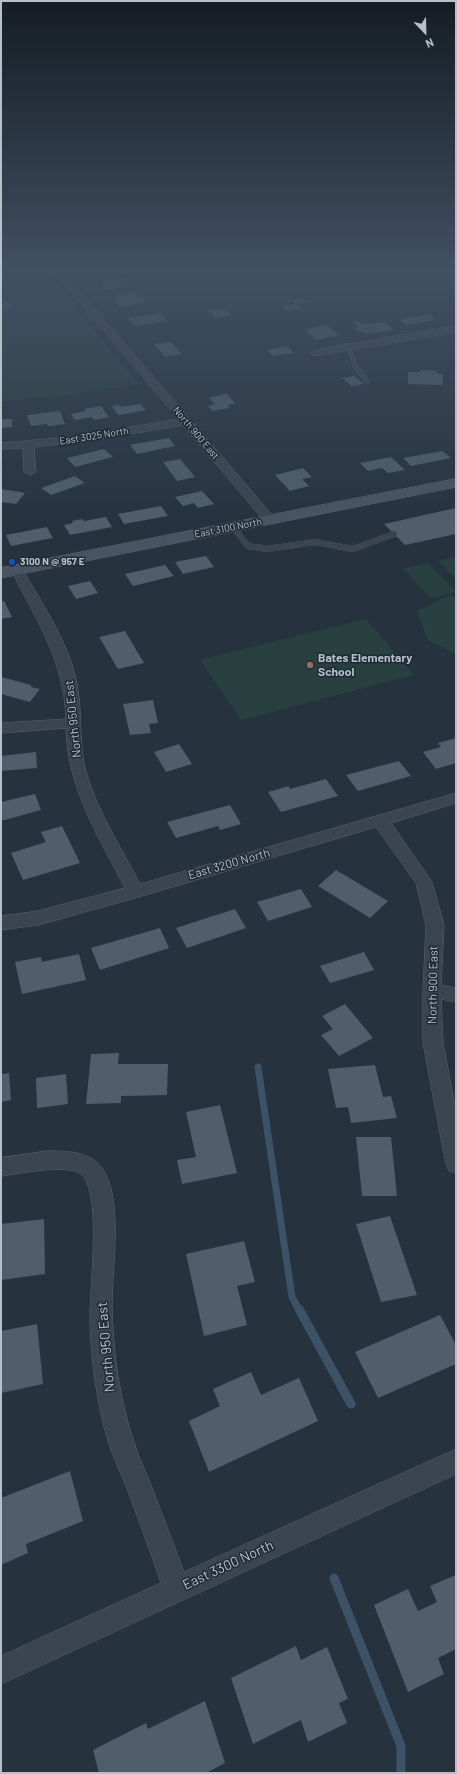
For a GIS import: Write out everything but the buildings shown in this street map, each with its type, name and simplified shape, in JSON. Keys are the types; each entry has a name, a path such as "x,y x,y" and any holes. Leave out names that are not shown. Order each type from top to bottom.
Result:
{"main road":[{"name":"East 3100 North","path":"1,573 456,483"}],"street":[{"name":"North 900 East","path":"130,356 270,520"},
{"name":"East 3025 North","path":"1,446 28,445 91,437 186,421"},
{"path":"28,445 30,472"},
{"name":"North 950 East","path":"17,570 61,655 70,684 75,751 83,784 135,892"},
{"path":"1,728 73,723"},
{"name":"East 3200 North","path":"1,923 38,918 135,892 456,798"},
{"name":"North 900 East","path":"380,820 424,882 435,925 432,990 433,1043 456,1164"},
{"path":"432,990 456,996"},
{"name":"North 950 East","path":"1,1166 61,1161 79,1163 90,1169 96,1178 100,1190 104,1214 101,1305 102,1338 107,1383 122,1442 177,1589"},
{"name":"East 3300 North","path":"1,1670 456,1461"}],"lane":[{"path":"351,356 354,366 367,381"},
{"path":"233,527 248,546 267,549 315,542 353,549 394,534"}],"green space":[{"path":"1,356 115,356 138,384 73,394 1,401"},
{"path":"456,557 456,579 438,561"},
{"path":"428,563 456,592 431,598 403,569"},
{"path":"450,595 456,596 456,654 428,640 417,611"},
{"path":"366,619 414,675 241,720 200,660"}],"waterway":[{"path":"258,1067 292,1297 299,1310"},
{"path":"299,1309 351,1404"},
{"path":"334,1578 401,1746 401,1773"}],"place":[{"name":"3100 N @ 957 E","path":"12,562"},
{"name":"Bates Elementary School","path":"310,665"}]}
